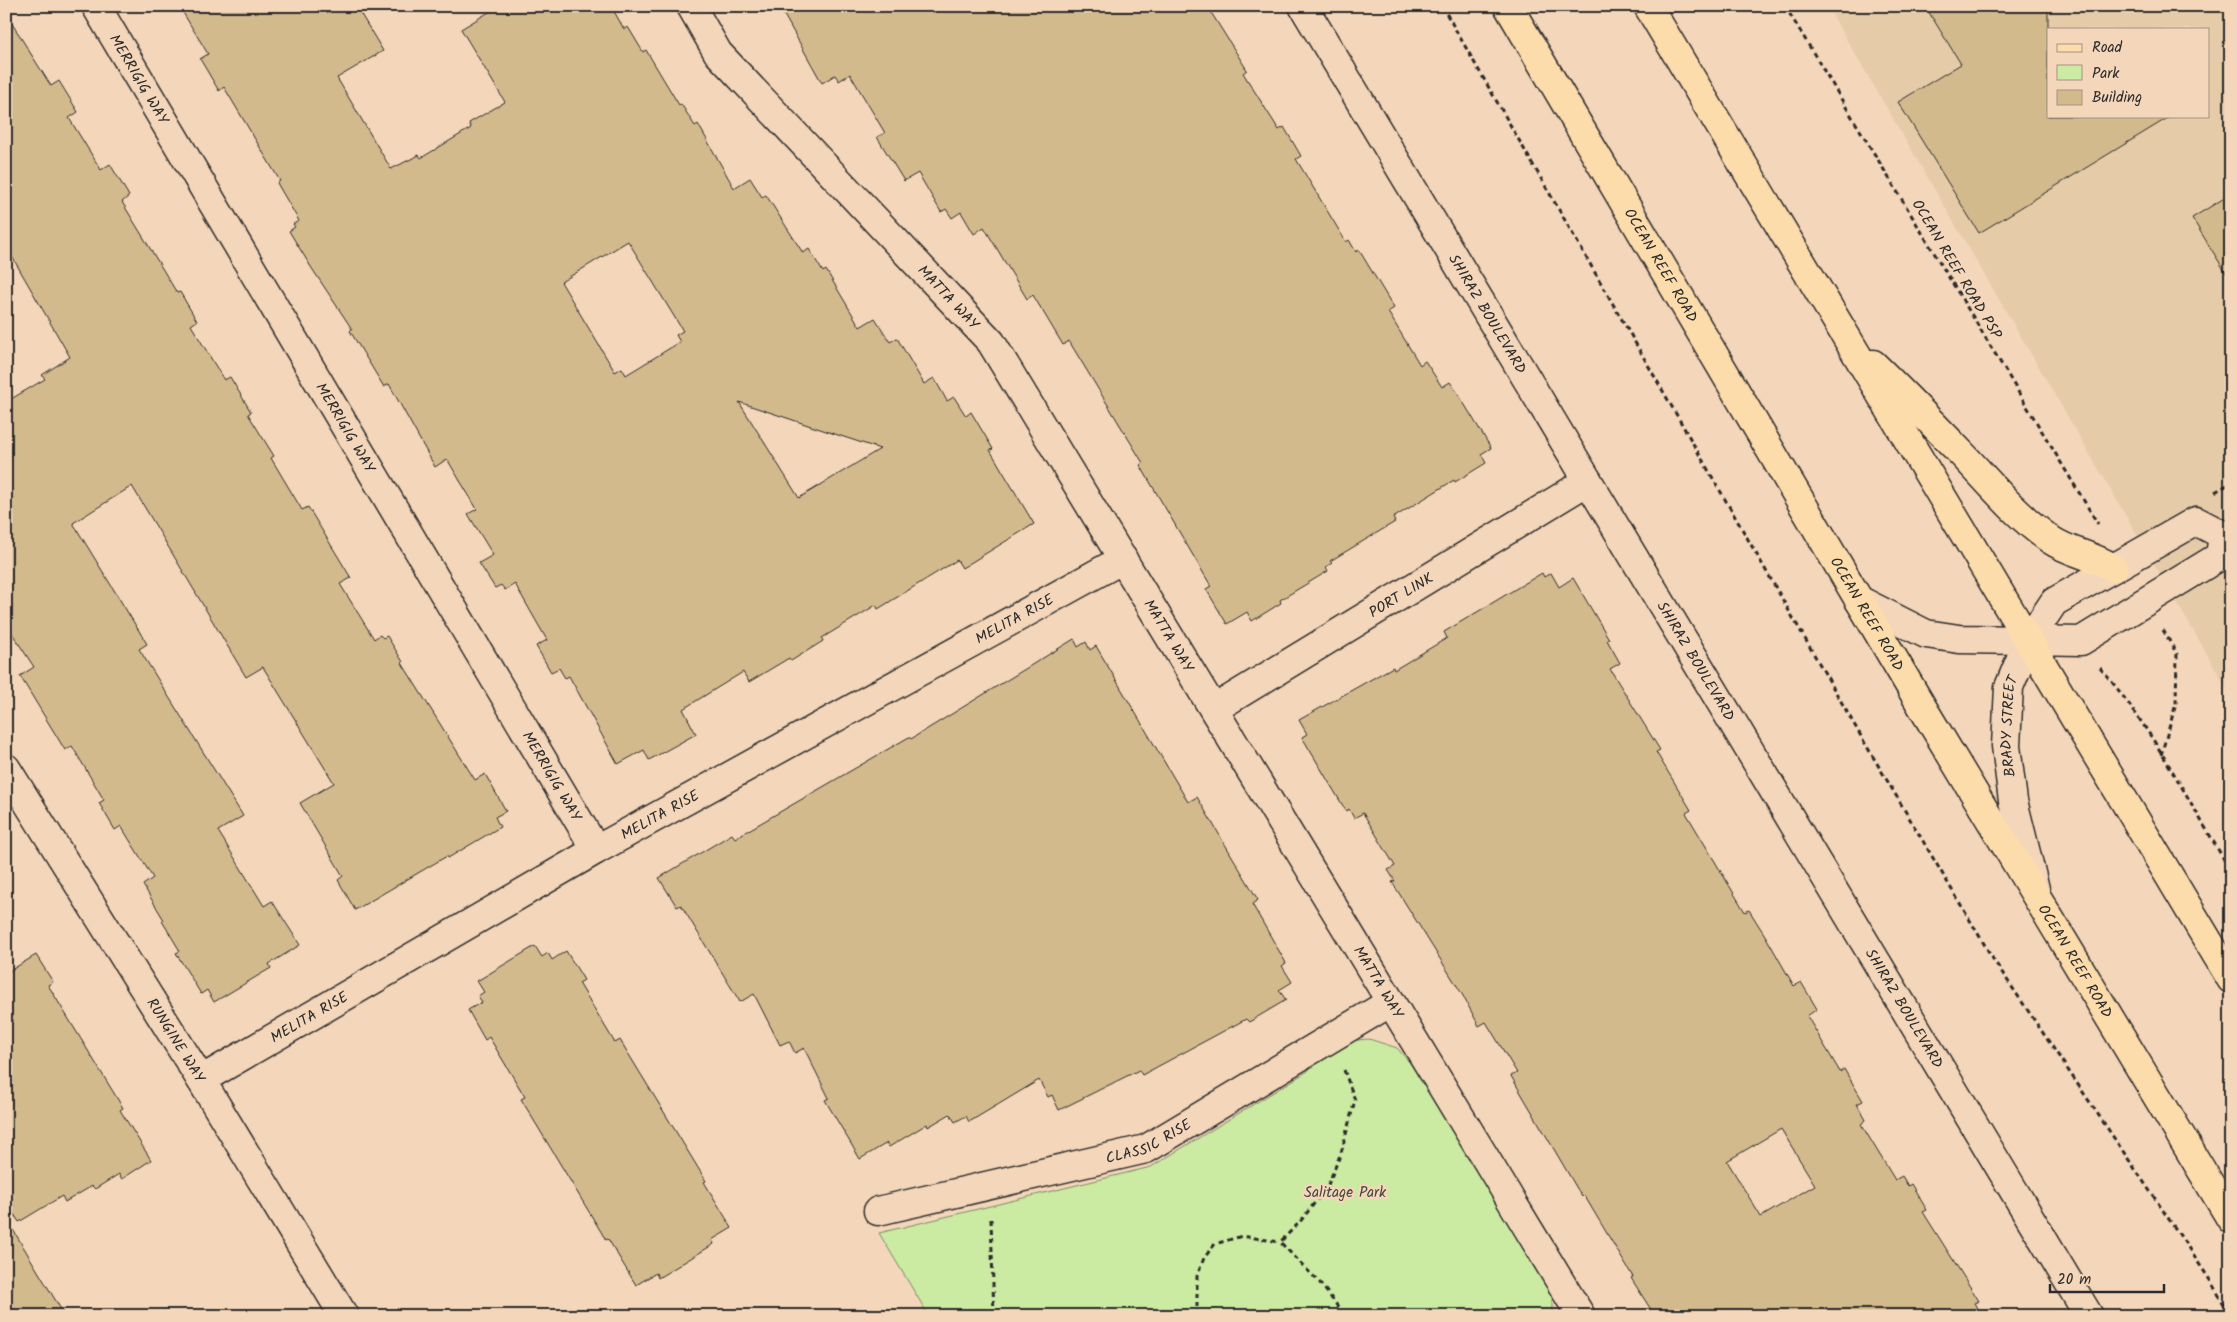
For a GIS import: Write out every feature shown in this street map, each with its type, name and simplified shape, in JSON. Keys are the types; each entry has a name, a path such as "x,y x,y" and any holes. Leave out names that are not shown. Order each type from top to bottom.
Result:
{"main road":[{"name":"OCEAN REEF ROAD","path":"1508,6 1859,600 2231,1219"},
{"path":"1648,6 2231,979"},
{"path":"1842,332 1962,454 1998,494 2025,519 2050,539 2065,548 2100,560 2115,558"}],"street":[{"name":"MERRIGIG WAY","path":"96,6 596,850"},
{"name":"MATTA WAY","path":"691,6 718,53 991,342 1581,1316"},
{"name":"SHIRAZ BOULEVARD","path":"1303,6 2089,1316"},
{"name":"PORT LINK","path":"1214,709 1588,481"},
{"name":"BRADY STREET","path":"1859,600 1926,634 1959,639 2028,641 2081,641 2220,556 2227,533 2196,521 2115,558 2054,602 2028,641 2009,687 2006,746 2013,801 2038,900"},
{"name":"MELITA RISE","path":"201,1080 596,850 1123,559"},
{"name":"RUNGINE WAY","path":"6,768 201,1080 344,1316"},
{"name":"CLASSIC RISE","path":"878,1211 1146,1149 1391,1002"}],"path":[{"path":"1442,6 1861,737 1988,950 2208,1277 2231,1316"},
{"name":"OCEAN REEF ROAD PSP","path":"1785,6 2115,558"},
{"path":"2146,602 2177,654 2176,704 2161,755 2231,872"},
{"path":"1280,1242 1299,1223 1327,1187 1341,1153 1355,1100 1344,1068"},
{"path":"990,1210 994,1316"},
{"path":"1197,1316 1197,1276 1204,1258 1216,1244 1242,1236 1280,1242 1320,1283 1345,1316"}],"shaded area":[{"path":"1827,6 2231,6 2231,695"}],"green space":[{"name":"Salitage Park","path":"1369,1039 1397,1048 1410,1063 1552,1287 1552,1316 929,1316 879,1233 1151,1167 1308,1071 1315,1056 1346,1041"}],"building":[{"path":"179,6 356,6 383,51 337,78 391,169 419,155 421,158 471,128 469,123 505,102 461,29 499,6 611,6 624,29 628,27 643,52 646,50 679,105 681,104 695,126 698,124 734,188 750,178 762,197 766,195 803,253 809,249 823,272 826,270 860,327 875,318 890,342 897,338 924,384 934,378 947,401 954,397 966,416 971,412 993,449 990,450 1034,524 962,568 957,560 878,609 876,605 822,638 823,641 791,661 789,658 749,682 743,672 683,709 696,734 649,760 644,750 618,764 569,676 565,678 559,668 551,672 536,646 547,640 515,584 505,590 501,585 495,588 479,563 493,555 468,514 477,509 447,459 435,467 389,384 384,387 350,331 352,329 289,231 295,227 293,224 299,221 277,183 280,181 224,87 219,91 200,59 208,54","holes":["628,241 683,331 676,335 680,342 626,375 622,368 615,372 561,282","739,402 880,449 799,498"]},
{"path":"779,6 1207,6 1247,70 1243,73 1279,130 1284,127 1301,156 1296,159 1346,242 1349,240 1356,252 1359,250 1394,308 1388,312 1420,365 1425,361 1442,387 1450,382 1457,392 1491,448 1481,454 1486,463 1455,482 1454,480 1393,518 1395,522 1330,561 1332,563 1326,567 1328,571 1280,600 1281,603 1252,621 1247,612 1227,624 1206,589 1211,586 1140,465 1143,463 1069,341 1063,345 1033,295 1027,299 984,227 974,234 961,212 952,218 946,209 941,212 918,173 904,181 877,137 885,133 850,74 839,81 835,75 822,83"},
{"path":"1925,6 2048,6 2047,118 2168,118 1979,233 1898,102 1961,64"},
{"path":"6,14 51,86 59,81 78,112 69,118 101,170 110,164 129,196 122,202 177,293 180,292 197,321 191,325 224,380 230,377 251,412 248,414 274,456 271,458 302,510 308,507 351,578 340,584 374,639 380,635 383,638 387,636 475,780 485,774 506,811 495,817 500,827 355,910 338,880 343,876 300,803 334,783 263,667 246,677 132,486 73,523 147,644 139,649 243,816 218,831 264,906 272,901 300,945 269,964 271,968 214,1002 207,990 201,994 176,953 180,951 143,885 153,878 121,826 115,830 99,803 104,800 72,746 65,750 20,676 34,667 6,624 6,402 45,379 42,375 70,357 6,246"},
{"path":"2231,194 2231,281 2192,218"},
{"path":"1542,573 1544,577 1551,573 1559,587 1573,578 1609,639 1607,640 1620,663 1610,669 1660,750 1656,752 1691,810 1686,813 1745,912 1749,910 1794,986 1801,982 1817,1009 1807,1016 1840,1072 1844,1069 1863,1101 1857,1104 1866,1120 1861,1124 1895,1180 1902,1176 1908,1186 1911,1184 1927,1210 1923,1212 1979,1301 1974,1303 1982,1316 1655,1316 1511,1076 1517,1073 1486,1022 1479,1026 1462,994 1392,882 1395,881 1388,870 1395,866 1363,813 1354,818 1349,809 1346,811 1302,737 1307,734 1299,720 1393,667 1394,670 1447,638 1444,632","holes":["1781,1129 1815,1185 1761,1217 1727,1161"]},
{"path":"1074,639 1078,647 1086,642 1090,650 1096,646 1188,802 1197,797 1258,900 1252,904 1286,963 1282,966 1292,982 1279,990 1286,1000 1249,1022 1246,1019 1142,1075 1139,1070 1059,1110 1052,1095 1048,1097 1039,1080 969,1122 966,1116 955,1122 950,1114 928,1127 927,1124 889,1147 887,1143 860,1159 825,1100 829,1098 804,1048 795,1053 789,1041 780,1045 754,994 740,1002 681,905 677,907 659,878 732,834 735,838 909,737 911,739"},
{"path":"535,946 542,957 548,953 552,960 566,951 584,980 579,983 615,1043 620,1040 706,1181 704,1182 732,1228 712,1240 714,1244 658,1278 656,1273 636,1285 608,1239 606,1240 521,1099 525,1097 489,1037 485,1040 468,1010 482,1002 478,996 484,992 477,981"},
{"path":"36,955 53,982 48,985 123,1108 120,1110 151,1160 122,1179 119,1174 95,1189 92,1186 65,1202 62,1196 19,1222 6,1202 6,973"},
{"path":"6,1218 65,1316 6,1316"}]}
